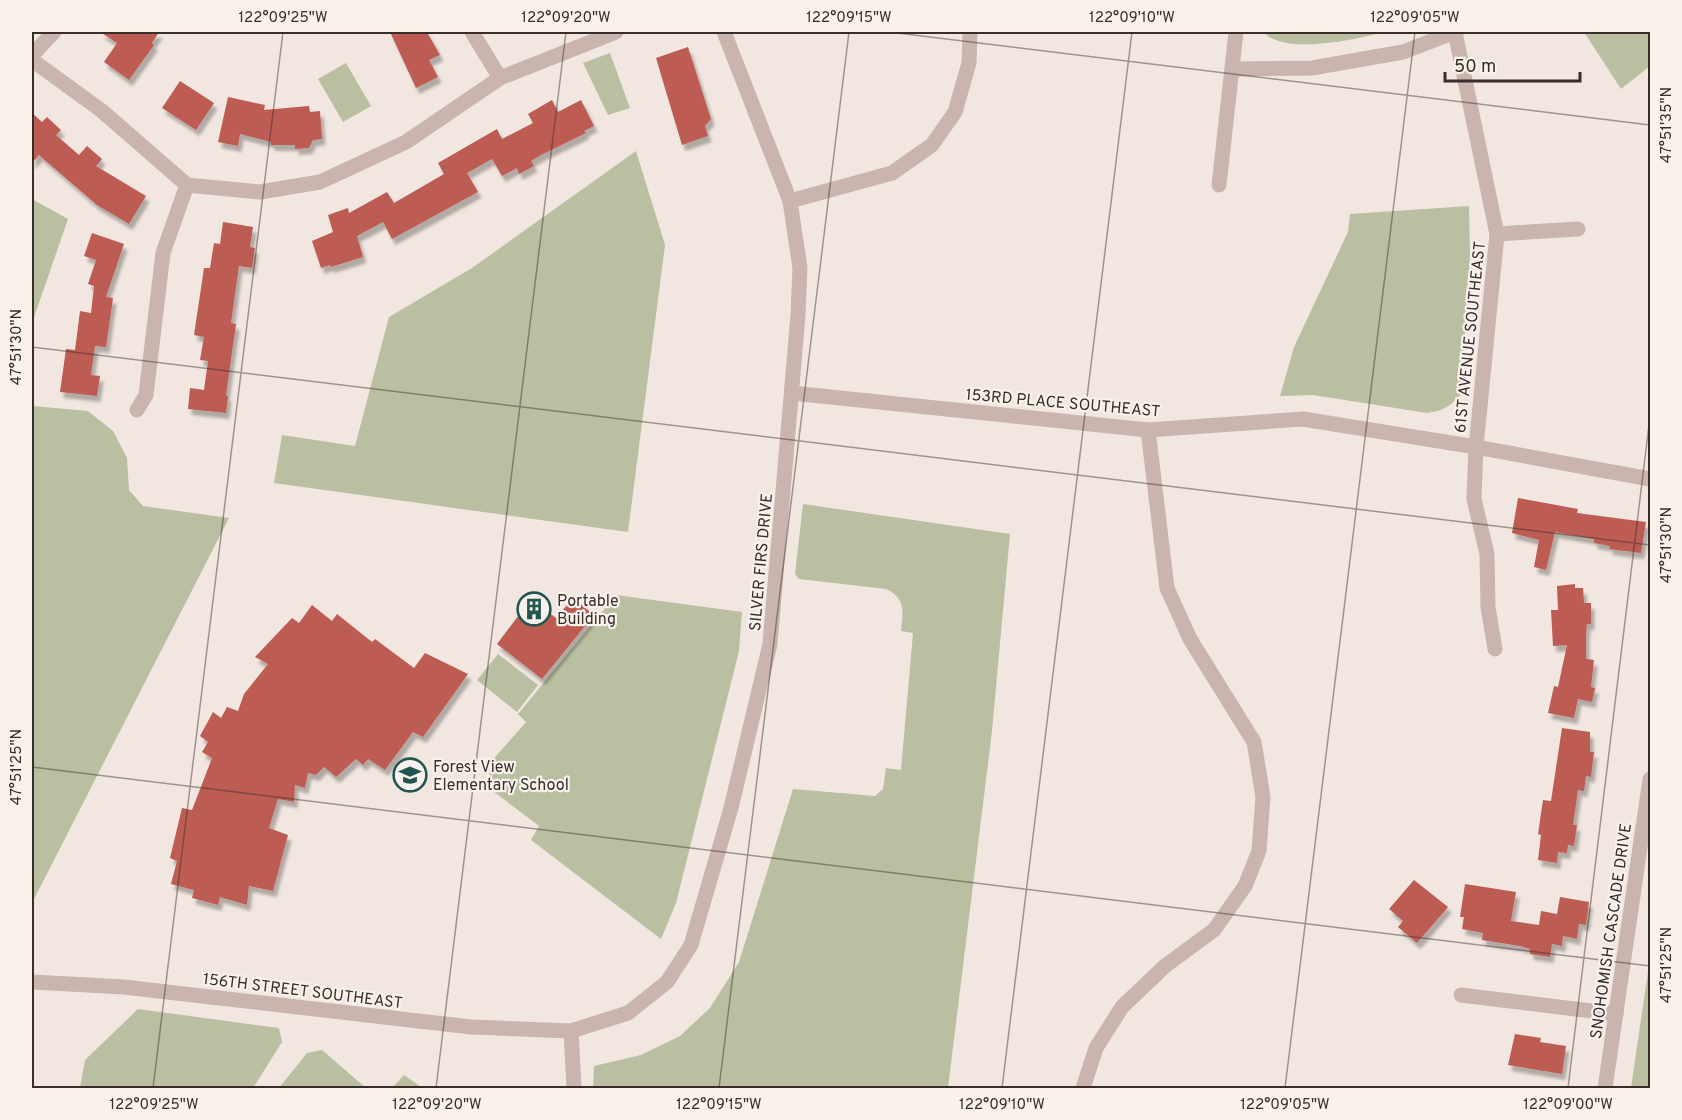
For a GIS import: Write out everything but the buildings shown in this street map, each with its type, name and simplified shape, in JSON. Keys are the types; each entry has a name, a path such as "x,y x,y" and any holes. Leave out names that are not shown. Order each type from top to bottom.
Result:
{"street":[{"path":"32,55 54,32"},
{"path":"472,32 500,78"},
{"path":"32,60 102,111 187,185 260,192 320,182 406,142 500,78 616,32"},
{"name":"SILVER FIRS DRIVE","path":"571,1031 628,1013 667,982 691,945 731,808 770,644 792,393 800,268 790,201 724,32"},
{"path":"790,201 892,173 932,145 955,112 969,63 970,32"},
{"path":"1219,185 1236,32"},
{"path":"1233,69 1312,68 1403,52 1455,32"},
{"name":"61ST AVENUE SOUTHEAST","path":"1455,32 1497,234 1476,447 1474,499 1487,554 1488,607 1495,649"},
{"path":"137,410 146,395 163,253 187,185"},
{"path":"1497,234 1578,229"},
{"name":"153RD PLACE SOUTHEAST","path":"792,393 1148,430 1302,419 1476,447 1650,479"},
{"path":"1083,1089 1096,1048 1122,1007 1166,966 1214,930 1245,886 1258,851 1263,797 1254,742 1228,696 1190,639 1167,588 1148,430"},
{"name":"SNOHOMISH CASCADE DRIVE","path":"1605,1089 1650,779"},
{"name":"156TH STREET SOUTHEAST","path":"32,982 124,987 471,1027 571,1031"},
{"path":"1461,995 1616,1014"},
{"path":"571,1031 574,1089"}],"green space":[{"path":"1264,32 1382,32 1338,42 1303,44 1273,39"},
{"path":"1584,32 1650,32 1650,66 1621,89"},
{"path":"610,53 630,108 608,115 583,63"},
{"path":"346,63 371,106 343,122 318,79"},
{"path":"636,151 665,245 628,532 274,483 282,435 355,446 389,317 472,268"},
{"path":"32,199 68,219 32,323"},
{"path":"1469,206 1470,255 1461,394 1450,405 1427,413 1313,395 1280,396 1294,347 1348,232 1350,214"},
{"path":"32,406 88,411 113,431 127,458 129,490 143,506 229,518 32,903"},
{"path":"803,504 1010,534 992,731 948,1088 593,1088 594,1066 641,1055 680,1036 710,1008 739,962 793,789 875,796 883,789 886,768 901,770 913,633 901,631 902,606 897,597 886,589 799,579 795,574"},
{"path":"616,595 742,612 739,651 676,903 661,939 531,840 539,826 489,788 490,763 526,722 518,714"},
{"path":"498,654 538,685 517,712 477,680"},
{"path":"1650,958 1650,1088 1631,1088"},
{"path":"138,1009 279,1028 282,1042 253,1088 80,1088 85,1060"},
{"path":"322,1050 366,1088 279,1088 307,1053"},
{"path":"404,1075 421,1087 422,1088 392,1088"}],"place":[{"name":"Portable Building","path":"534,609"},
{"name":"Forest View Elementary School","path":"410,775"}]}
